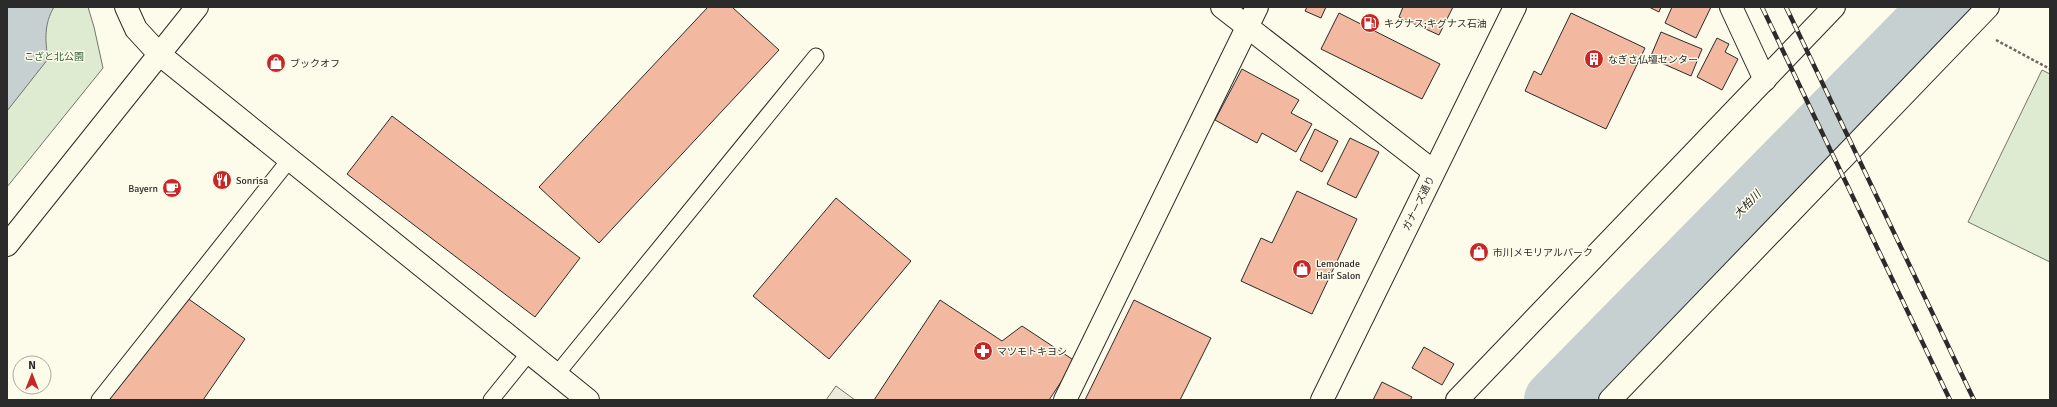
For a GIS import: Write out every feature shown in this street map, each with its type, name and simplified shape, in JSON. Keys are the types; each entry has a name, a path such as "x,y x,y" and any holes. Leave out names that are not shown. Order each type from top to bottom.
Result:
{"street":[{"path":"126,7 136,29 159,54 588,400"},
{"path":"7,245 197,7"},
{"path":"1222,7 1434,172"},
{"path":"1065,400 1257,7"},
{"name":"ガナーズ通り","path":"1322,400 1515,7"},
{"path":"1731,7 1765,80"},
{"path":"1610,400 1969,25 1988,7"},
{"path":"1457,400 1765,80 1826,10"}],"lane":[{"path":"556,375 816,56"},
{"path":"99,400 290,159"},
{"path":"491,400 529,353"}],"path":[{"path":"1969,25 2050,69"}],"green space":[{"name":"こざと北公園","path":"7,7 88,7 103,68 7,187"},
{"path":"2042,70 2050,74 2050,262 1968,222"}],"shaded area":[{"path":"7,7 54,7 48,20 46,32 48,59 7,111"},
{"path":"836,386 855,400 826,400"}],"building":[{"path":"708,7 732,7 779,50 599,243 539,187"},
{"path":"1307,7 1326,7 1321,18 1305,11"},
{"path":"1403,7 1453,7 1439,35 1399,17"},
{"path":"1649,7 1661,7 1659,12"},
{"path":"1672,7 1711,7 1696,38 1665,23"},
{"path":"1339,13 1440,64 1422,99 1321,49"},
{"name":"なぎさ仏壇センター","path":"1571,13 1645,48 1606,129 1525,91 1534,71 1541,75"},
{"path":"1661,32 1702,49 1691,76 1650,58"},
{"path":"1717,38 1729,44 1725,52 1738,59 1722,90 1697,77"},
{"path":"1242,69 1299,100 1291,113 1312,124 1296,152 1262,133 1257,143 1215,120"},
{"path":"392,116 580,258 535,317 347,174"},
{"path":"1315,129 1338,141 1322,172 1300,160"},
{"path":"1350,138 1379,152 1356,198 1327,184"},
{"path":"1297,191 1357,219 1312,314 1241,281 1261,238 1272,243"},
{"path":"836,198 911,261 829,359 753,296"},
{"path":"183,295 245,339 203,400 109,400"},
{"name":"マツモトキヨシ","path":"940,300 1002,341 1022,326 1075,361 1049,400 874,400"},
{"path":"1134,300 1211,338 1180,400 1085,400"},
{"path":"1424,347 1454,364 1442,385 1412,368"},
{"path":"1382,382 1412,397 1410,400 1373,400"}],"waterway":[{"name":"大柏川","path":"1554,400 1940,7"}],"railway":[{"path":"1762,7 1950,400"},
{"path":"1786,7 1974,400"}],"place":[{"name":"キグナス;キグナス石油","path":"1370,23"},
{"name":"なぎさ仏壇センター","path":"1594,59"},
{"name":"ブックオフ","path":"276,63"},
{"name":"Sonrisa","path":"222,180"},
{"name":"Bayern","path":"172,188"},
{"name":"市川メモリアルパーク","path":"1479,252"},
{"name":"Lemonade Hair Salon","path":"1302,269"},
{"name":"マツモトキヨシ","path":"983,351"}]}
